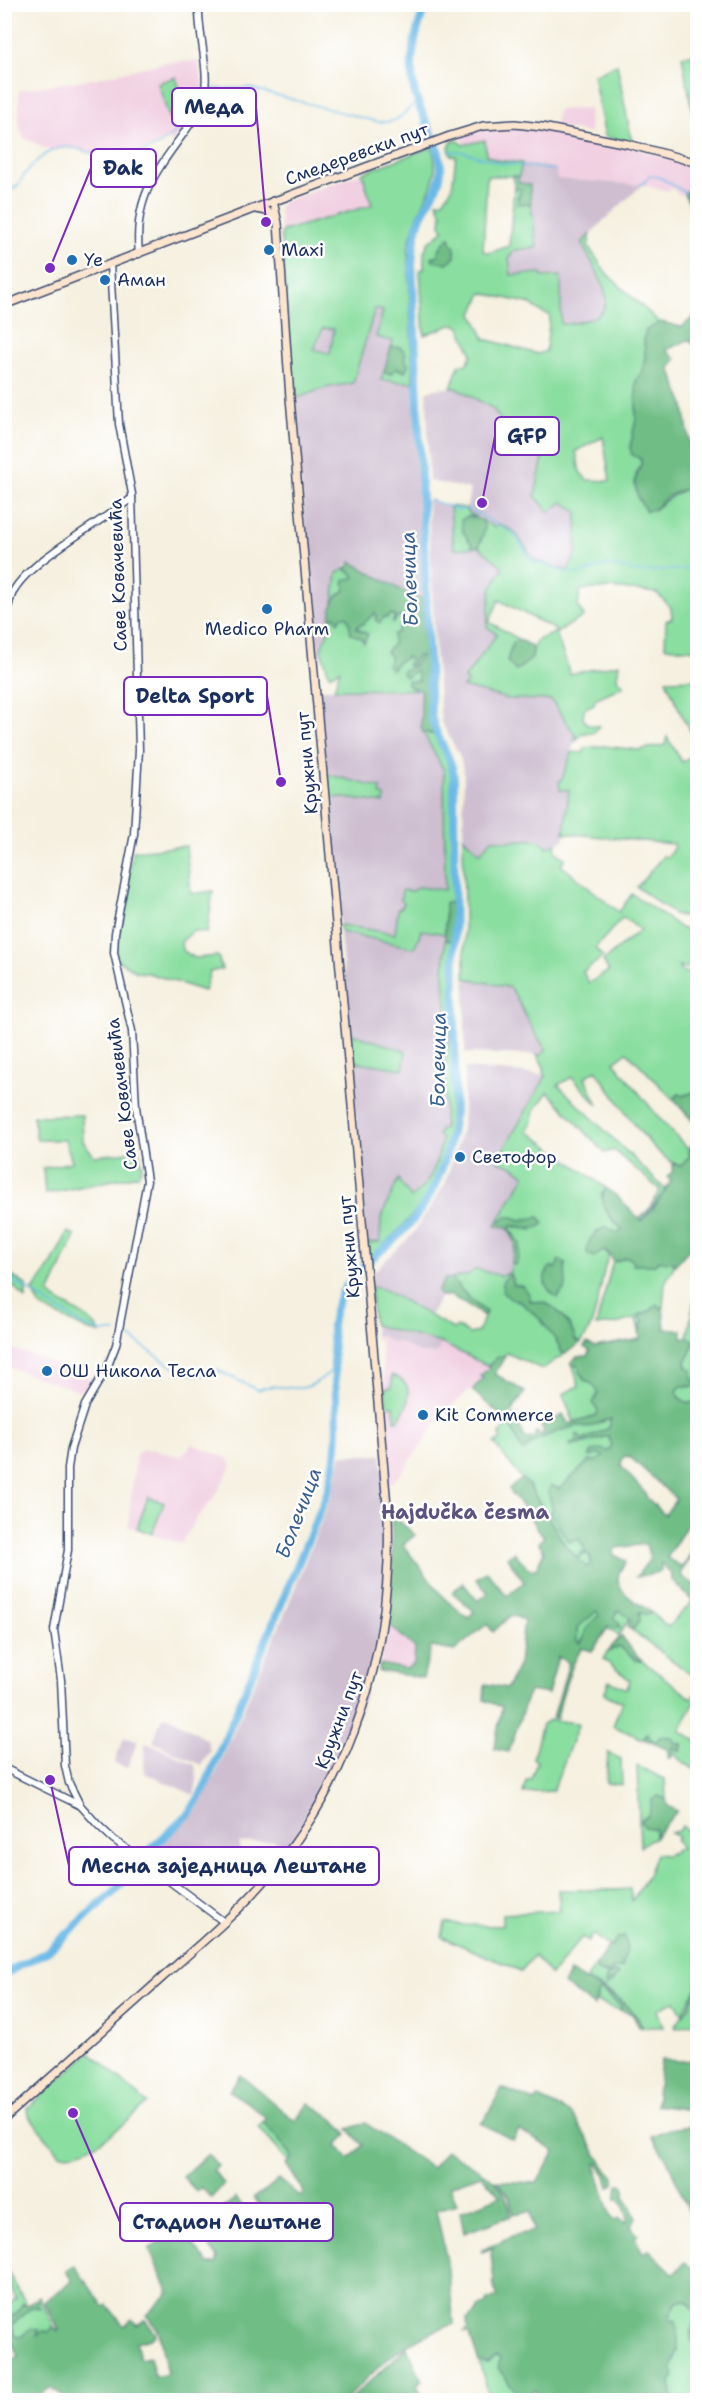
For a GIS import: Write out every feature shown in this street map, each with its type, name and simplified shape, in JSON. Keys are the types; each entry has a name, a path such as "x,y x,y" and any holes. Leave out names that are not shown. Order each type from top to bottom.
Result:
{"main road":[{"name":"Смедеревски пут","path":"4,305 284,197 483,126 515,124 628,144 698,163"},
{"path":"253,209 275,215 278,204 284,197"},
{"name":"Кружни пут","path":"4,2119 241,1907 279,1863 320,1803 353,1736 374,1671 386,1603 389,1526 277,231 272,202"}],"street":[{"path":"140,254 138,225 146,189 199,111 204,98 205,72 199,4"},
{"name":"Саве Ковачевића","path":"80,1805 68,1778 64,1758 61,1680 54,1630 68,1550 68,1468 73,1442 85,1405 112,1356 124,1311 147,1181 136,1107 132,1031 114,953 115,933 134,834 139,750 132,498 119,424 110,264"},
{"path":"4,627 14,590 43,560 132,498"},
{"path":"4,1768 80,1805 113,1839 224,1922"},
{"path":"61,1795 68,1778"}],"shaded area":[{"path":"198,61 203,87 198,106 172,144 170,137 138,153 107,157 68,147 51,151 24,138 19,123 19,90 97,78 167,62"},
{"path":"589,108 590,133 555,127 557,110"},
{"path":"515,126 624,145 697,166 697,189 692,186 684,194 679,195 672,188 668,191 642,185 556,179 556,168 497,160 486,155 485,141 464,145 462,135 484,128"},
{"path":"522,163 556,168 557,179 642,185 583,242 604,285 605,309 600,316 570,325 561,324 541,274 511,275 509,258 514,250 536,247 530,185 518,182"},
{"path":"362,173 373,205 285,229 281,234 279,208 283,202"},
{"path":"374,309 383,310 393,341 381,380 413,383 422,598 415,598 354,563 348,564 337,573 329,629 321,649 323,656 316,658 294,399 325,388 353,382"},
{"path":"323,328 335,329 330,354 314,349"},
{"path":"457,388 492,408 516,440 544,439 536,496 563,502 577,512 577,552 568,571 534,559 514,532 496,527 466,511 470,489 429,481 427,391"},
{"path":"428,499 450,506 454,549 479,547 503,567 491,590 487,626 497,633 464,679 467,683 464,686 508,699 551,700 576,737 561,781 569,790 564,840 548,847 537,839 508,842 492,839 480,853 463,837 464,773 460,756 441,722"},
{"path":"318,689 421,690 421,728 444,771 445,890 418,887 398,909 396,935 340,925 327,796 384,803 385,796 380,794 380,788 326,774"},
{"path":"422,930 445,934 444,978 451,1035 446,1054 444,1130 439,1154 428,1184 411,1198 401,1181 381,1218 380,1242 366,1243 351,1061 399,1069 406,1052 349,1033 340,932 413,948"},
{"path":"465,978 511,988 533,1030 547,1050 541,1055 465,1053"},
{"path":"465,1068 546,1075 497,1161 513,1166 526,1176 496,1225 507,1227 516,1244 509,1272 501,1276 476,1269 474,1273 437,1292 441,1296 430,1315 383,1289 370,1287 369,1276 413,1234 445,1184 462,1129"},
{"path":"374,1325 441,1343 437,1354 419,1353 400,1343 375,1335"},
{"path":"375,1335 400,1343 419,1353 437,1354 441,1343 489,1367 483,1379 445,1411 402,1472 388,1484 387,1469 391,1468 386,1406 394,1406 395,1419 398,1420 393,1387 385,1388 380,1340 375,1339"},
{"name":"ОШ Никола Тесла","path":"5,1347 95,1380 87,1394 5,1366"},
{"path":"192,1444 227,1458 232,1465 215,1496 196,1519 181,1544 128,1526 136,1456 140,1450 156,1450 181,1457"},
{"path":"342,1455 381,1455 388,1510 382,1621 361,1709 325,1790 283,1858 274,1841 239,1843 241,1871 211,1883 181,1875 176,1883 147,1860 196,1811 216,1773 287,1608 331,1497"},
{"path":"387,1623 415,1648 414,1664 406,1669 380,1664"},
{"path":"162,1717 170,1717 207,1740 210,1751 201,1765 153,1742"},
{"path":"124,1738 138,1740 127,1768 114,1763"},
{"path":"145,1743 195,1765 197,1780 194,1795 144,1773"}],"green space":[{"path":"696,54 698,57 697,136 682,56"},
{"path":"617,64 631,142 605,137 593,75"},
{"path":"176,77 187,113 169,118 158,83"},
{"path":"458,140 463,145 485,140 486,155 497,160 522,163 519,176 487,176 483,251 489,253 509,246 514,190 520,187 522,189 517,198 528,205 531,204 537,248 514,250 509,258 511,275 541,273 542,277 561,276 561,324 572,324 589,319 599,314 605,307 604,288 584,248 583,242 591,233 588,246 606,273 660,323 644,336 645,358 642,372 636,380 636,419 630,448 641,462 635,481 639,501 654,510 674,494 697,485 697,650 665,647 666,621 672,618 671,608 657,593 612,588 580,590 578,607 584,616 556,633 570,674 619,664 617,679 623,686 595,699 594,704 584,709 583,719 588,725 600,726 593,733 583,733 575,741 576,736 551,700 508,699 463,687 467,683 464,679 497,634 487,627 491,590 503,567 479,547 485,528 482,520 495,527 499,524 515,532 534,560 568,571 577,552 577,512 563,502 549,512 535,496 543,458 544,439 516,440 492,408 457,388 451,388 459,365 467,364 472,354 460,327 454,324 424,335 420,270 424,269 424,252 428,243 444,230 441,226 442,214 437,202 443,201 452,188 456,156 451,155 449,146","holes":["449,237 451,244 447,263 433,261 432,257 438,255","482,293 531,304 541,312 550,315 546,351 538,354 485,339 473,314","603,437 610,481 587,480 580,472 576,451","499,600 554,629 555,633 538,640 535,643 532,658 517,670 507,661 513,642 522,641 489,622"]},
{"path":"432,147 435,164 434,179 415,224 408,249 413,383 381,380 384,371 390,374 396,368 400,370 395,348 391,347 393,341 376,337 383,311 375,309 353,383 325,388 294,399 281,234 283,231 372,205 362,173","holes":["323,328 334,329 330,354 314,349"]},
{"path":"513,176 519,176 518,182 530,185 531,204 517,204 521,189 514,190"},
{"path":"692,186 697,189 697,216 684,194"},
{"path":"449,237 451,244 455,247 455,257 447,263 433,261 432,258 438,255 439,249"},
{"path":"697,314 697,347 688,340 666,350 676,359 670,368 684,405 693,467 697,466 697,485 666,498 655,508 646,511 639,500 635,486 641,459 632,455 630,448 636,419 636,380 642,372 645,358 644,336 646,330 661,322 682,327"},
{"path":"391,347 400,347 406,353 408,365 405,372 397,368 390,374 384,371"},
{"path":"450,506 466,508 466,511 477,517 468,516 463,532 474,547 454,549"},
{"path":"468,516 482,520 485,528 479,547 474,547 463,532 461,520"},
{"path":"351,562 415,598 422,598 429,714 433,734 423,732 421,728 421,690 407,685 407,681 419,681 416,670 406,678 402,673 414,666 421,656 417,656 410,666 407,665 410,659 407,657 396,663 391,670 387,665 391,658 386,652 393,644 393,634 397,633 399,627 404,627 402,617 398,617 392,623 395,616 391,614 387,618 384,617 380,623 375,620 377,616 375,613 363,624 357,626 357,629 368,634 364,643 361,638 351,634 348,617 341,617 338,622 335,616 330,617 332,605 345,591 344,580 354,578 354,575 346,570"},
{"path":"346,568 354,575 354,578 344,582 344,591 333,602 337,573"},
{"path":"375,613 377,616 394,614 394,622 398,617 403,618 404,627 392,646 392,662 394,668 396,663 407,657 412,664 417,656 421,656 419,661 409,669 410,673 416,669 419,682 409,686 416,690 334,689 340,670 329,675 321,649 329,629 330,617 348,617 349,620 365,638 364,632 356,627"},
{"path":"522,641 533,648 532,658 516,671 507,661 513,642"},
{"path":"698,679 697,742 666,680"},
{"path":"423,732 433,734 449,761 452,778 452,905 445,903 445,934 422,930 414,948 340,932 340,925 395,934 398,909 402,907 403,902 401,900 402,890 412,891 418,887 445,890 444,771"},
{"path":"667,737 682,762 697,755 697,920 674,914 637,887 663,856 668,857 674,847 673,844 564,833 569,790 560,790 559,781 561,781 572,752 583,753 585,748 604,746 639,750 665,745"},
{"path":"326,774 381,788 380,794 385,796 384,803 327,796"},
{"path":"463,837 480,853 492,839 536,840 548,847 556,843 555,851 565,858 561,865 619,912 632,894 681,928 697,933 697,970 678,966 681,971 697,976 697,1091 683,1096 679,1094 673,1099 627,1052 614,1062 660,1119 688,1149 690,1156 681,1166 658,1152 623,1109 596,1070 585,1077 598,1105 572,1077 558,1085 666,1190 641,1221 640,1218 651,1207 660,1190 614,1150 605,1153 548,1092 534,1111 533,1121 528,1131 606,1188 601,1195 612,1220 623,1230 618,1233 606,1227 603,1251 609,1254 592,1323 581,1343 576,1341 572,1330 560,1314 545,1303 530,1301 529,1295 522,1286 511,1299 524,1305 546,1326 563,1355 542,1369 507,1353 488,1366 441,1343 374,1325 370,1287 383,1289 453,1329 458,1327 469,1334 478,1332 486,1312 467,1296 452,1278 468,1275 476,1269 501,1276 509,1273 520,1243 510,1226 532,1230 527,1219 520,1220 513,1217 498,1221 525,1176 513,1166 497,1161 546,1076 537,1055 541,1055 546,1050 511,988 465,978","holes":["623,917 640,930 603,961 609,971 589,983 583,972 603,957 595,948","565,1263 564,1283 545,1284 552,1267 554,1270"]},
{"path":"186,846 191,894 213,891 207,933 193,931 181,942 182,950 195,958 218,956 222,969 210,972 204,991 148,973 137,972 116,959 117,937 133,851"},
{"path":"445,903 452,905 452,941 445,940"},
{"path":"445,940 452,941 453,1056 451,1106 444,1154 432,1186 419,1207 404,1225 369,1258 368,1243 380,1242 381,1218 398,1179 411,1198 429,1179 440,1149 442,1139 438,1136 440,1130 444,1129 446,1054 451,1035 445,1030 450,1028 450,1025 444,978"},
{"path":"349,1033 406,1051 403,1069 351,1061"},
{"path":"698,1091 697,1126 673,1099 679,1094 683,1096"},
{"path":"82,1115 83,1141 94,1156 139,1151 142,1167 138,1175 45,1194 43,1168 72,1162 65,1140 37,1140 33,1116"},
{"path":"697,1139 697,1240 674,1266 673,1261 660,1260 653,1265 633,1265 631,1259 627,1257 613,1261 608,1252 603,1251 594,1257 587,1254 590,1241 598,1231 606,1227 618,1233 623,1230 606,1211 602,1200 606,1188 641,1221 653,1209 671,1181 667,1177 673,1171 673,1164 681,1166 690,1156 688,1149"},
{"path":"505,1217 520,1220 539,1217 544,1223 532,1229 510,1226 520,1243 515,1265 511,1264 516,1244 507,1227 495,1226"},
{"path":"68,1232 75,1236 49,1294 84,1316 96,1326 100,1333 89,1331 41,1307 33,1291 52,1263"},
{"path":"627,1257 634,1265 653,1265 660,1260 673,1261 674,1266 665,1283 663,1307 643,1313 644,1322 639,1331 636,1318 616,1324 596,1326 613,1261"},
{"path":"558,1261 565,1263 566,1287 557,1298 545,1283 545,1274 552,1266 554,1269 557,1268"},
{"path":"4,1271 26,1285 26,1299 15,1288 5,1284"},
{"path":"510,1274 514,1285 522,1286 530,1295 530,1301 545,1303 560,1314 572,1330 576,1341 581,1343 563,1355 559,1345 541,1320 518,1300 511,1299 503,1293 502,1282"},
{"path":"452,1278 467,1296 486,1312 484,1316 452,1296 441,1296 437,1292 445,1279"},
{"path":"697,1300 694,1325 698,1327 697,1402 688,1403 679,1398 677,1391 681,1386 691,1387 692,1379 686,1362 695,1341 687,1337 694,1302"},
{"path":"657,1304 658,1307 663,1307 665,1329 682,1330 682,1338 687,1337 695,1341 686,1362 687,1368 692,1369 692,1379 696,1386 681,1386 677,1391 679,1398 688,1403 697,1402 697,1508 667,1558 680,1566 684,1565 697,1543 697,1549 681,1572 682,1577 697,1586 697,1606 672,1580 672,1575 661,1563 661,1571 636,1577 650,1559 646,1544 616,1548 613,1551 614,1555 626,1561 619,1573 620,1586 628,1596 651,1612 648,1615 639,1612 640,1620 632,1630 627,1627 631,1619 619,1610 613,1618 619,1622 620,1627 609,1626 592,1651 582,1648 566,1682 557,1718 553,1718 569,1663 558,1657 548,1694 529,1691 509,1752 494,1749 502,1707 484,1700 485,1684 507,1688 519,1664 524,1620 511,1615 493,1632 487,1624 454,1651 431,1647 423,1678 378,1671 380,1664 406,1669 414,1664 415,1648 387,1623 393,1558 391,1514 415,1535 403,1545 444,1598 468,1618 474,1611 452,1592 463,1583 478,1601 488,1593 476,1579 487,1571 507,1596 524,1582 507,1557 514,1552 529,1569 536,1569 544,1551 539,1543 544,1537 509,1489 522,1479 528,1484 567,1548 587,1567 591,1564 590,1556 586,1553 579,1556 585,1549 579,1539 569,1542 550,1513 553,1509 548,1492 551,1485 559,1489 589,1461 597,1461 603,1456 600,1454 589,1456 593,1451 610,1450 612,1445 608,1436 571,1446 570,1444 576,1442 577,1434 583,1440 609,1428 611,1419 593,1426 573,1427 549,1435 534,1442 525,1451 522,1451 509,1422 513,1415 526,1439 535,1437 537,1432 541,1435 544,1432 541,1426 563,1415 569,1424 597,1415 598,1411 593,1403 598,1393 594,1385 584,1380 577,1365 573,1366 571,1363 577,1357 587,1356 590,1351 584,1347 587,1343 595,1347 640,1339 639,1331 642,1328 640,1324 644,1322 638,1315 650,1311","holes":["625,1456 630,1457 676,1499 665,1515 646,1497 646,1494 621,1466","597,1611 599,1615 586,1629 582,1642 579,1643 577,1628"]},
{"path":"499,1356 505,1356 495,1374 525,1392 506,1420 472,1390 483,1379 480,1376"},
{"path":"577,1365 584,1380 594,1385 598,1393 594,1406 599,1411 597,1415 574,1422 563,1394 579,1386 573,1366"},
{"path":"392,1375 405,1383 408,1389 408,1401 398,1420 395,1420 394,1406 386,1406 385,1388 392,1387"},
{"path":"611,1419 612,1423 605,1431 578,1445 608,1436 612,1445 610,1450 600,1454 603,1456 597,1461 589,1461 559,1489 551,1513 568,1541 579,1538 586,1549 580,1553 590,1556 591,1564 587,1567 567,1548 528,1484 494,1443 500,1441 500,1434 509,1422 520,1447 528,1446 559,1431 578,1426 593,1426"},
{"path":"148,1497 164,1503 152,1534 137,1528"},
{"path":"693,1601 697,1606 697,1679 632,1630 640,1620 639,1612 648,1615 651,1612 668,1627"},
{"path":"619,1610 630,1618 618,1636 614,1631 608,1629 614,1614"},
{"path":"597,1611 600,1615 586,1629 586,1634 579,1644 577,1628 593,1612"},
{"path":"621,1636 642,1661 636,1660 620,1647 608,1651"},
{"path":"620,1647 691,1698 697,1692 697,1702 693,1705 680,1731 697,1741 697,1771 680,1760 672,1751 673,1747 681,1751 682,1744 655,1742 646,1734 643,1739 613,1726 622,1702 604,1694 609,1681 627,1689 630,1680 603,1659 608,1651"},
{"path":"550,1720 578,1725 553,1791 523,1793 526,1781 531,1779 537,1762 533,1758 542,1724"},
{"path":"648,1733 650,1739 655,1742 661,1736 672,1737 675,1744 682,1744 681,1751 673,1747 674,1752 671,1758 668,1758 669,1750 643,1739"},
{"path":"608,1753 621,1759 622,1785 606,1783"},
{"path":"637,1766 665,1779 666,1799 658,1796 649,1815 642,1819 655,1829 655,1837 640,1847"},
{"path":"658,1796 666,1799 668,1806 677,1811 655,1837 655,1829 645,1827 641,1821 649,1815 652,1800"},
{"path":"682,1826 697,1840 697,1872 692,1878 697,1883 697,1987 683,2014 675,2001 657,2010 663,2027 643,2027 633,2012 619,1998 585,1981 596,1965 603,1974 612,1974 612,1982 618,1974 611,1971 616,1967 615,1941 611,1946 595,1935 591,1936 589,1941 582,1937 551,1975 534,1956 521,1971 442,1937 445,1922 502,1926 502,1914 560,1911 558,1890 630,1889 632,1901 648,1875 656,1854 667,1855 681,1848 676,1841 678,1837 670,1833 678,1831"},
{"path":"625,1937 627,1945 622,1968 612,1969 611,1971 618,1974 607,1986 605,1983 607,1976 612,1974 597,1971 596,1965 609,1945 612,1946 617,1938"},
{"path":"570,1972 601,1989 620,2001 629,2008 643,2027 639,2027 632,2014 620,2010 621,2007 603,1991 598,1992 594,2006 563,1984"},
{"path":"601,1990 621,2007 620,2010 596,2002 598,1992"},
{"path":"697,1990 697,2014 695,2015 697,2023 676,2028 675,2025 688,2009"},
{"path":"90,2052 147,2103 107,2137 83,2150 60,2154 30,2118 27,2109"},
{"path":"697,2059 697,2120 694,2121 691,2110 656,2105 661,2060"},
{"path":"240,2075 295,2121 309,2103 344,2130 347,2135 337,2145 349,2159 363,2145 348,2129 365,2123 432,2168 446,2150 496,2183 508,2202 511,2216 464,2233 460,2212 500,2196 481,2175 450,2186 457,2204 436,2210 447,2261 454,2324 421,2337 394,2354 346,2400 68,2400 50,2388 33,2400 5,2400 5,2362 18,2357 5,2324 17,2313 22,2304 28,2305 39,2297 41,2301 36,2304 40,2308 33,2307 11,2327 16,2335 21,2337 31,2328 39,2330 37,2336 54,2327 58,2331 44,2302 72,2281 66,2271 74,2265 104,2307 107,2305 124,2326 132,2319 137,2325 145,2320 156,2334 154,2337 136,2342 140,2359 150,2357 155,2377 167,2374 159,2332 146,2315 169,2293 149,2249 197,2218 204,2225 217,2213 238,2240 242,2240 244,2235 224,2207 236,2198 257,2225 267,2217 253,2197 261,2194 279,2179 299,2196 302,2195 304,2192 286,2164 292,2158 290,2153 264,2123 265,2118 250,2104 229,2091","holes":["195,2233 199,2237 203,2236 208,2242 208,2246 218,2258 216,2264 209,2264 188,2239"]},
{"path":"502,2088 535,2101 537,2097 572,2114 604,2166 614,2177 613,2186 609,2187 606,2175 597,2163 611,2216 616,2220 620,2218 626,2223 628,2217 621,2200 616,2199 618,2185 622,2184 625,2188 625,2197 636,2217 631,2227 638,2235 635,2237 643,2253 649,2250 674,2274 685,2262 697,2272 697,2345 691,2340 696,2313 688,2302 681,2300 676,2303 669,2319 675,2320 678,2328 678,2350 671,2368 674,2374 671,2383 672,2400 542,2400 537,2396 536,2391 532,2391 531,2400 520,2400 522,2394 516,2392 498,2368 500,2359 496,2357 487,2363 479,2362 469,2333 464,2332 468,2328 467,2320 478,2310 478,2307 485,2305 487,2300 498,2297 492,2283 494,2281 491,2254 493,2248 482,2252 482,2250 512,2236 534,2231 530,2211 513,2214 509,2196 497,2181 537,2183 555,2151 519,2130 513,2140 480,2123 485,2119"},
{"path":"265,2121 290,2153 292,2158 289,2162 258,2127"},
{"path":"698,2125 697,2221 690,2214 667,2159 651,2136 669,2129"},
{"path":"208,2154 218,2166 213,2170 224,2184 211,2198 201,2187 196,2191 183,2177"},
{"path":"4,2266 26,2303 22,2304 17,2313 5,2324 5,2309 16,2298 5,2279"},
{"path":"681,2300 688,2302 696,2313 691,2332 695,2345 697,2345 697,2360 694,2367 697,2400 672,2400 671,2383 674,2374 671,2368 678,2350 669,2319 676,2303"},
{"path":"41,2301 54,2327 48,2332 43,2331 37,2337 28,2331 21,2337 16,2335 12,2325"},
{"path":"407,2347 422,2381 417,2385 423,2400 350,2400"},
{"path":"496,2357 500,2359 499,2368 522,2394 520,2400 483,2400 490,2398 479,2362 487,2363"}],"waterway":[{"name":"Болечица","path":"4,1976 49,1950 117,1889 154,1846 189,1814 204,1789 325,1499 331,1478 337,1435 332,1326 342,1292 363,1267 413,1220 432,1191 449,1144 455,1093 454,778 453,769 431,714 412,264 418,224 436,188 441,168 438,151 418,103 412,79 415,40 427,4"},
{"path":"210,89 249,88 378,122 397,119 417,102"},
{"path":"4,193 18,185 38,160 56,149 71,148 117,156 138,153 157,146 174,134 186,119 201,91"},
{"name":"Болечица","path":"438,152 442,151"},
{"path":"449,151 464,152 500,163 554,170"},
{"path":"640,184 644,183 650,175 661,178 698,200"},
{"path":"430,500 459,510 470,509 513,533 532,561 565,572 579,574 608,565 637,572 689,569 698,572"},
{"path":"4,1275 85,1326 100,1332 116,1332"},
{"path":"124,1333 162,1360 184,1372 203,1375 215,1369 258,1390 310,1386 334,1369"}],"place":[{"name":"Меда","path":"266,222"},
{"name":"Maxi","path":"269,250"},
{"name":"Ye","path":"72,260"},
{"name":"Đak","path":"50,268"},
{"name":"Аман","path":"105,280"},
{"name":"GFP","path":"482,503"},
{"name":"Medico Pharm","path":"267,609"},
{"name":"Delta Sport","path":"281,782"},
{"name":"Светофор","path":"460,1157"},
{"name":"ОШ Никола Тесла","path":"47,1371"},
{"name":"Kit Commerce","path":"423,1415"},
{"name":"Месна заједница Лештане","path":"50,1780"},
{"name":"Стадион Лештане","path":"73,2113"}],"district":[{"name":"Hajdučka česma","path":"465,1512"}]}
